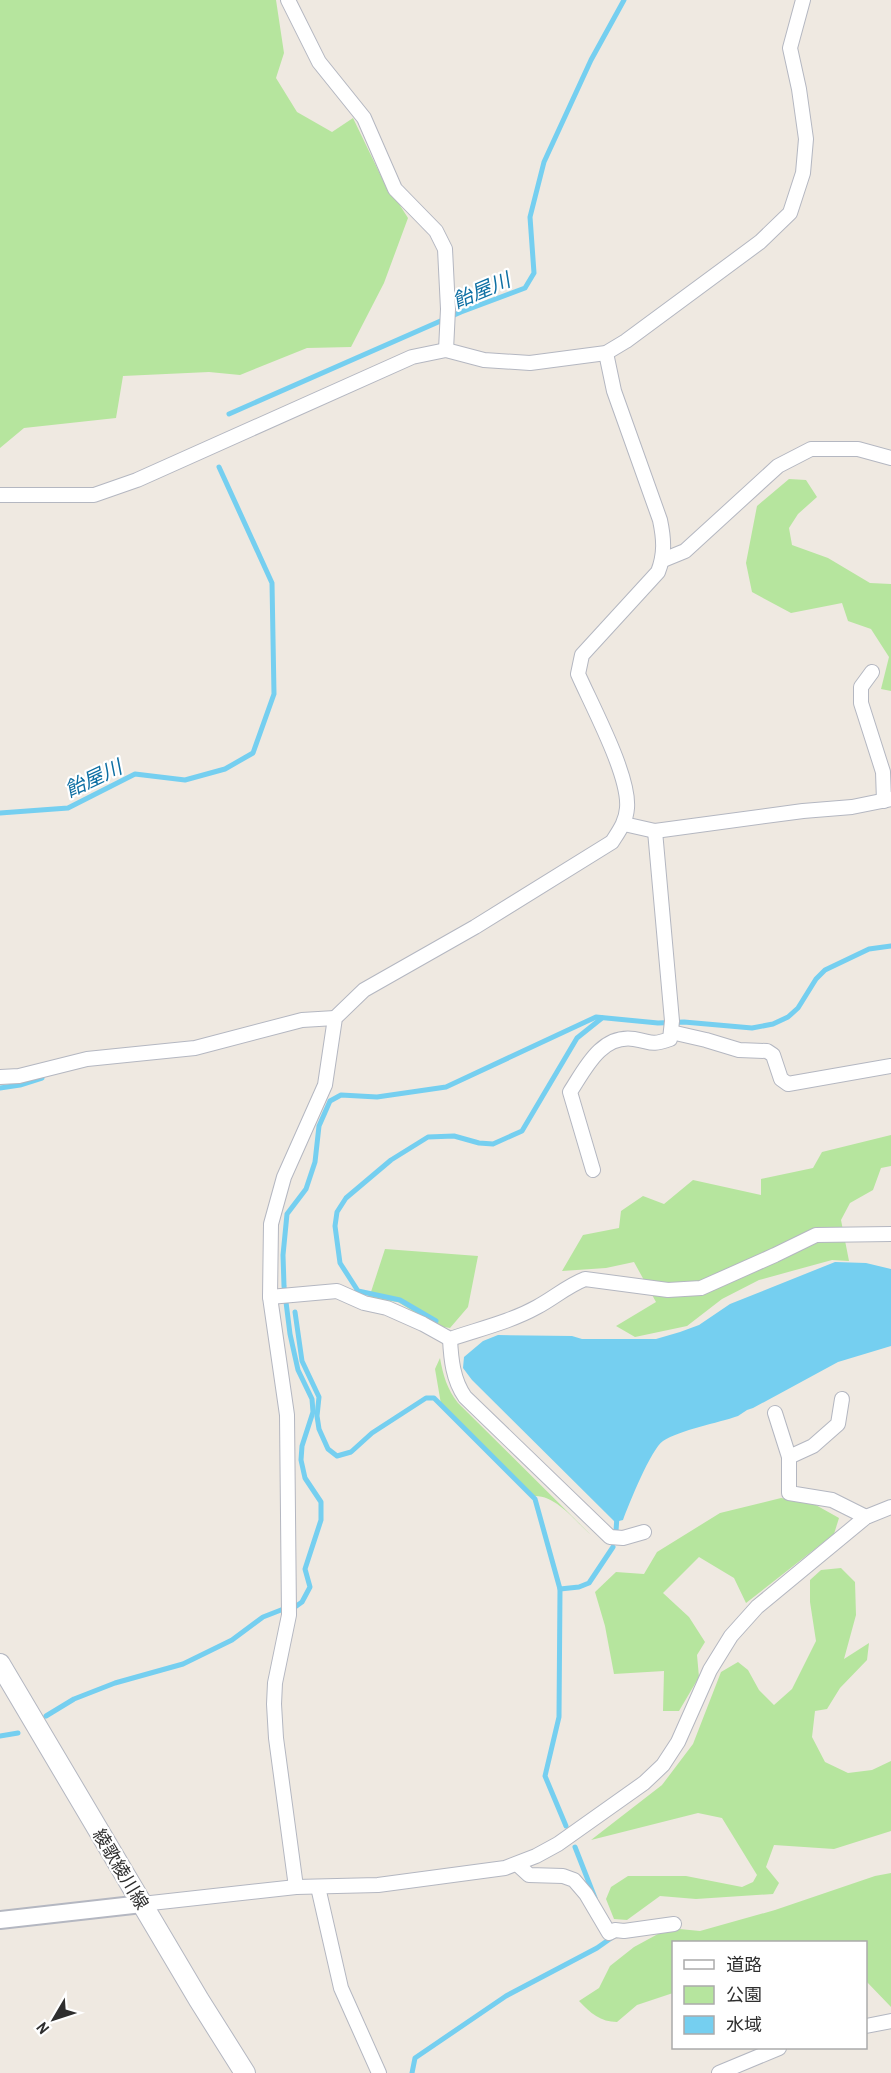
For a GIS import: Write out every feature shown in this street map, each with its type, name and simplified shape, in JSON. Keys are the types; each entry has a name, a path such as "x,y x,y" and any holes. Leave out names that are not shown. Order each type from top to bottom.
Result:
{"main road":[{"name":"綾歌綾川線","path":"0,1664 245,2073"}],"street":[{"path":"288,0 320,62 363,118 395,189 436,231 445,249 448,309 446,350"},
{"path":"0,495 94,495 137,480 412,357 446,350 484,360 530,363 606,353 626,342 760,242 790,213 803,173 806,138 790,48 803,0"},
{"path":"296,1887 276,1738 274,1704 275,1683 289,1609 287,1416 281,1296 271,1224 284,1177 325,1085 335,1018 364,990 475,927 612,842 624,824 628,807 617,762 578,674 578,666 582,655 658,572 663,560 665,540 614,391 606,353"},
{"path":"663,560 685,551 778,466 811,450 858,449 891,458"},
{"path":"624,824 655,831 802,811 852,807 888,800 883,772 861,703 861,687 872,672"},
{"path":"593,1170 570,1092 594,1054 612,1041 632,1039 653,1044 670,1039 672,1026 655,831"},
{"path":"0,1077 19,1076 87,1059 195,1048 302,1020 335,1018"},
{"path":"672,1026 739,1050 767,1051 772,1055 781,1079 788,1084 891,1066"},
{"path":"281,1296 336,1291 364,1304 387,1308 423,1323 450,1339 520,1315 585,1279 668,1290 701,1288 776,1256 816,1235 891,1234"},
{"path":"450,1339 452,1362 460,1390 465,1397 610,1537 622,1538 644,1532"},
{"path":"789,1457 813,1446 838,1424 842,1399"},
{"path":"775,1413 789,1457 789,1493 832,1500 866,1516"},
{"path":"0,1920 296,1887 378,1885 505,1868 517,1864 558,1844 644,1783 663,1765 678,1742 710,1670 732,1636 757,1607 866,1516 891,1508"},
{"path":"517,1864 529,1875 563,1876 574,1880 612,1931 674,1924"},
{"path":"318,1887 341,1988 379,2073"},
{"path":"867,2026 891,2021"},
{"path":"719,2073 777,2049"}],"green space":[{"path":"0,0 276,0 284,53 276,78 297,112 332,132 353,118 380,174 408,218 384,283 351,347 307,348 240,375 209,372 123,376 116,418 24,428 0,448"},
{"path":"789,479 806,480 817,497 798,514 789,528 792,545 828,558 870,583 891,584 891,691 881,689 889,657 871,629 848,621 842,603 791,613 752,592 746,563 757,506"},
{"path":"891,1135 891,1166 881,1168 873,1190 850,1203 841,1220 849,1261 832,1260 759,1280 722,1299 687,1326 635,1337 616,1326 656,1302 634,1262 606,1268 562,1271 583,1235 619,1228 621,1211 643,1196 664,1204 693,1180 761,1195 761,1179 813,1168 822,1152"},
{"path":"385,1249 478,1256 468,1307 450,1328 437,1326 398,1302 369,1298"},
{"path":"440,1358 446,1382 458,1403 571,1515 550,1500 534,1496 441,1404 435,1369"},
{"path":"781,1498 814,1504 839,1518 834,1534 746,1603 734,1578 699,1557 663,1593 689,1617 705,1642 697,1655 699,1677 679,1711 663,1711 664,1671 614,1674 605,1626 595,1592 616,1572 644,1574 657,1552 720,1513"},
{"path":"841,1568 855,1582 856,1615 844,1659 869,1643 867,1660 840,1688 827,1709 815,1711 812,1737 825,1762 848,1773 872,1770 891,1761 891,1831 834,1849 774,1845 766,1867 779,1883 773,1894 696,1899 660,1896 627,1920 614,1919 606,1899 611,1887 628,1876 686,1876 742,1887 753,1882 757,1875 722,1818 698,1813 591,1840 662,1785 693,1744 721,1672 738,1662 748,1670 759,1690 774,1705 792,1689 816,1641 810,1602 810,1580 821,1570"},
{"path":"891,1873 891,2007 867,1982 867,1941 672,1941 672,1993 637,2005 617,2022 596,2016 579,2001 599,1988 610,1966 634,1947 669,1928 700,1931 775,1910 875,1876"}],"water":[{"path":"835,1262 866,1263 891,1269 891,1346 838,1362 738,1416 689,1430 663,1441 647,1465 623,1520 615,1522 472,1380 463,1368 464,1357 483,1341 498,1335 572,1336 582,1339 656,1339 699,1325 730,1304"}],"waterway":[{"name":"飴屋川","path":"229,414 461,312 525,288 534,273 530,217 544,162 591,60 624,0"},
{"name":"飴屋川","path":"0,813 68,808 135,774 185,780 225,769 253,753 274,694 272,583 219,467"},
{"path":"46,1716 74,1699 115,1683 183,1664 232,1640 263,1617 295,1607 302,1602 310,1587 305,1569 321,1520 321,1502 305,1478 301,1460 302,1446 313,1412 312,1399 298,1370 290,1334 283,1255 287,1214 306,1189 315,1162 319,1126 330,1101 341,1095 377,1097 446,1087 596,1017 752,1028 773,1024 788,1017 798,1008 816,979 825,970 869,949 891,946"},
{"path":"436,1321 400,1300 358,1291 340,1263 335,1226 337,1212 346,1198 391,1160 428,1137 454,1136 479,1143 493,1144 522,1131 577,1038 602,1018"},
{"path":"0,1088 42,1078"},
{"path":"295,1312 302,1361 319,1397 317,1416 319,1429 328,1449 337,1456 351,1452 372,1433 426,1398 434,1398 535,1499 560,1589 559,1717 545,1776 566,1826"},
{"path":"616,1531 617,1516"},
{"path":"560,1589 579,1587 589,1583 613,1547"},
{"path":"0,1736 18,1733"},
{"path":"575,1847 595,1898"},
{"path":"412,2073 415,2058 506,1996 597,1948 614,1936"}]}
